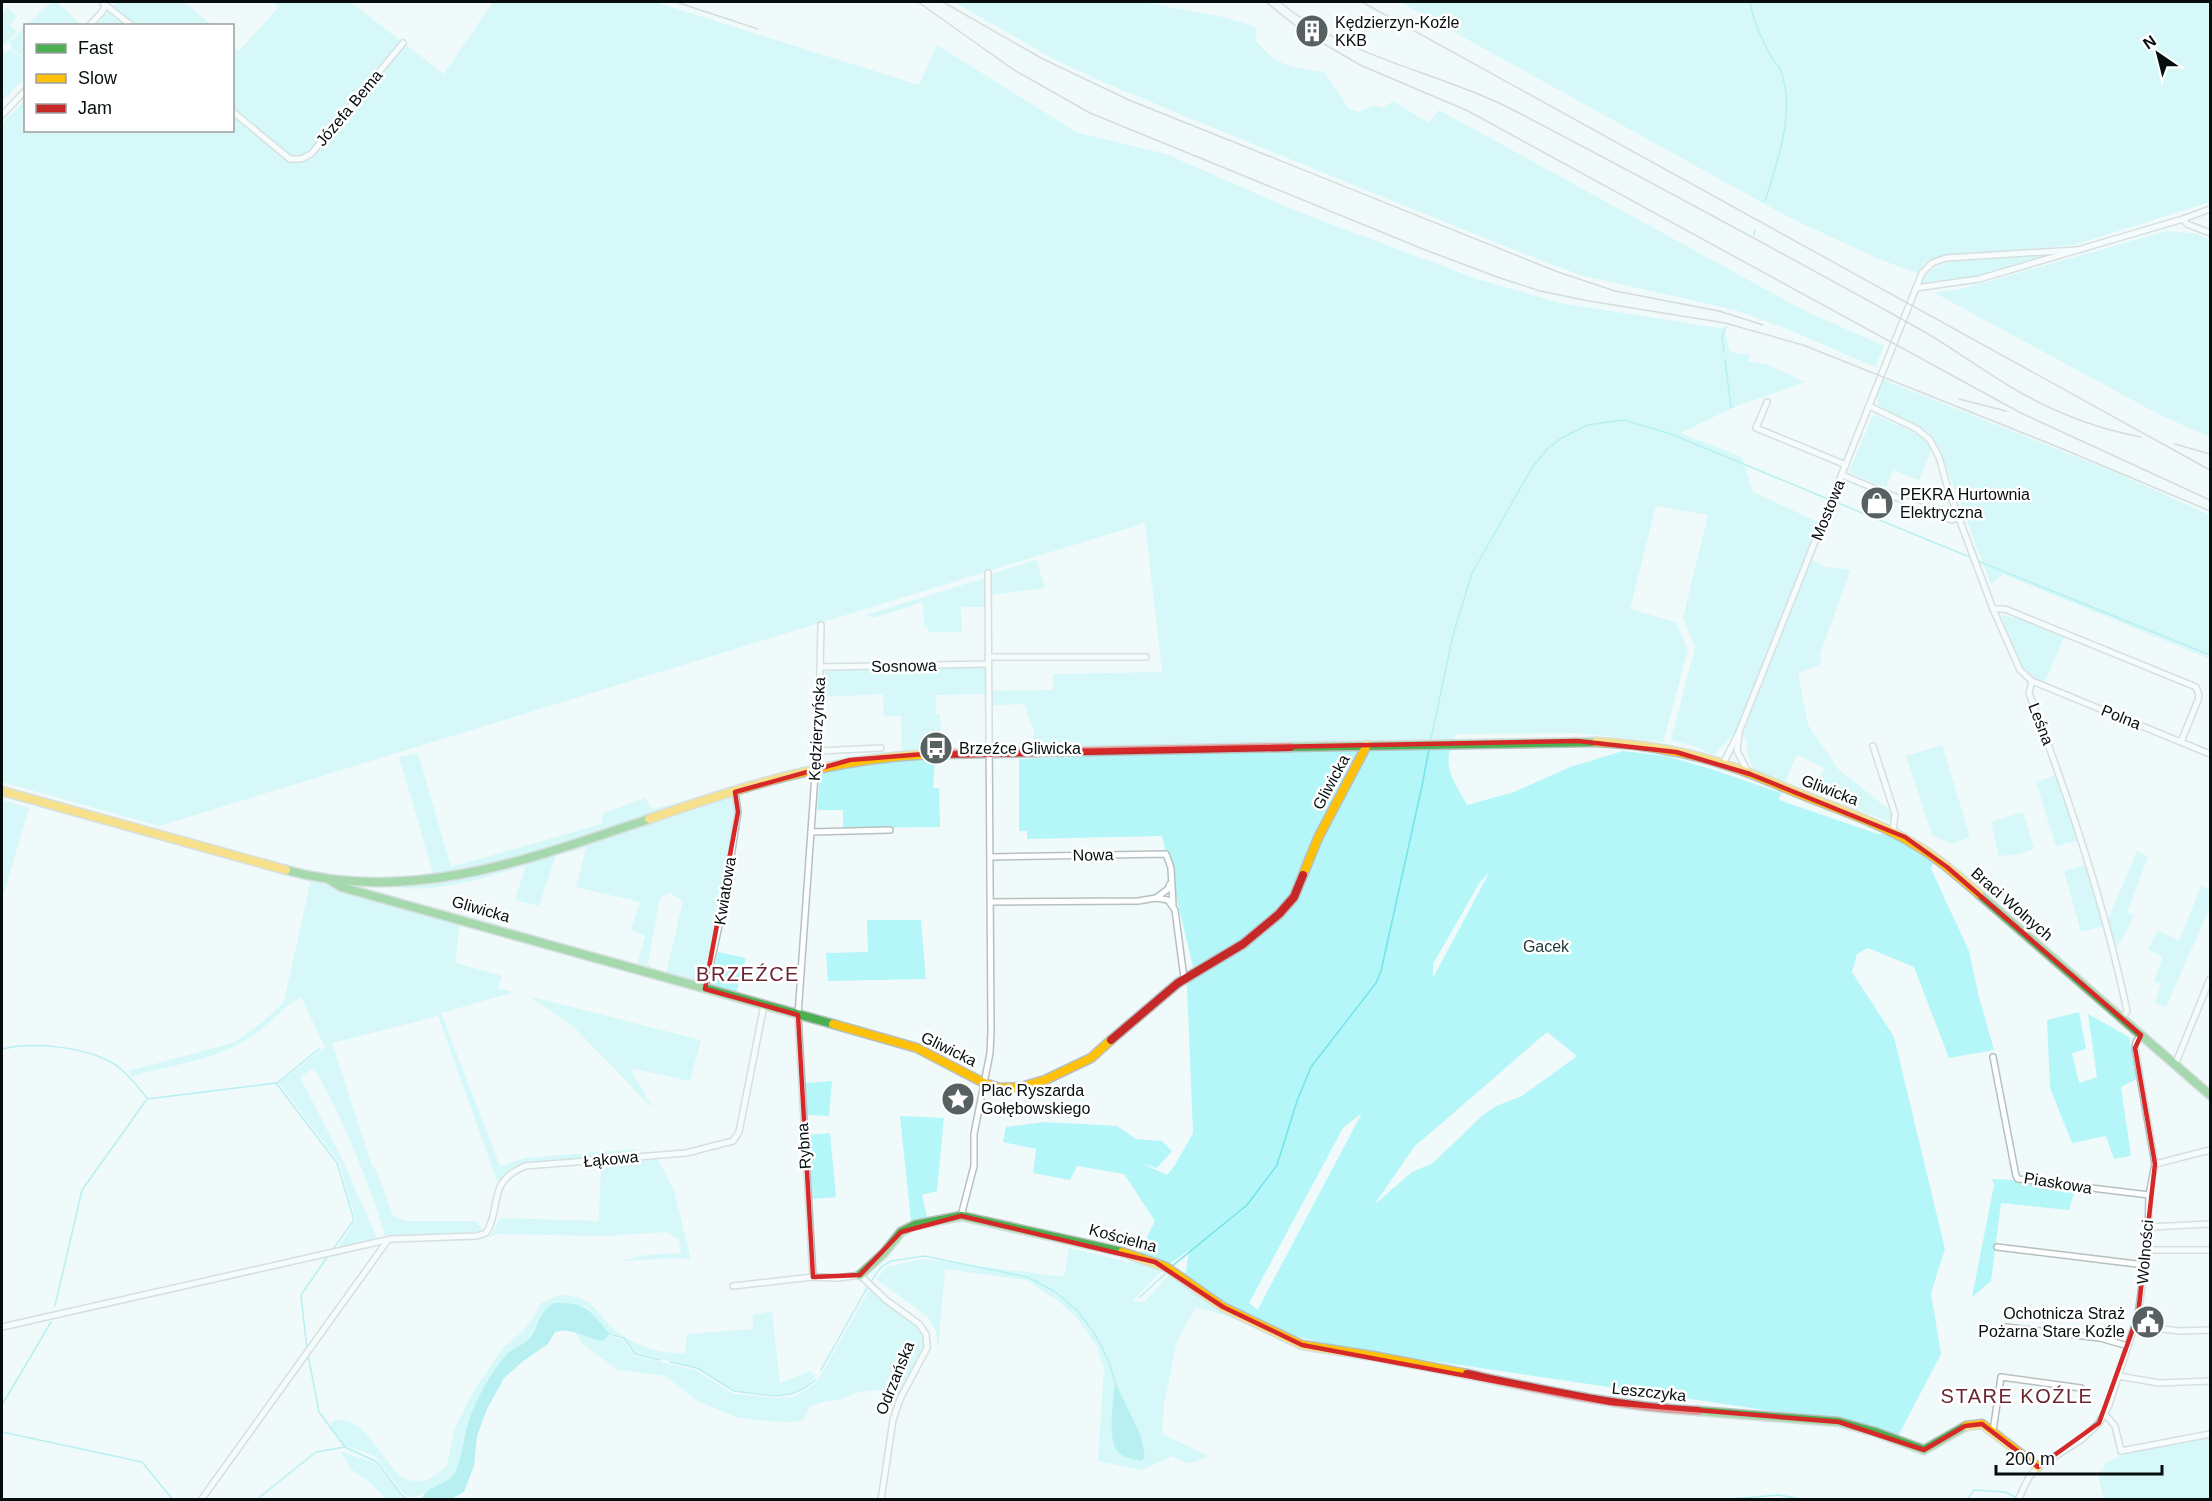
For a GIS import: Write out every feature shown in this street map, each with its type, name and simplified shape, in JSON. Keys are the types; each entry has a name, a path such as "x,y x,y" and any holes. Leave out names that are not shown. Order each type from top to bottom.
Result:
{"street":[{"path":"104,3 111,2"},
{"path":"91,24 102,12 104,3"},
{"path":"104,3 130,24"},
{"name":"Józefa Bema","path":"234,113 290,159 301,159 311,154 403,43"},
{"path":"2,115 24,92"},
{"name":"Mostowa","path":"1916,288 1979,279 2211,209"},
{"path":"2183,219 2187,224 2211,233"},
{"name":"Mostowa","path":"1724,764 1739,732 1918,281 1927,267 1939,260 2074,250"},
{"path":"1767,402 1756,428 1846,465"},
{"name":"Leśna","path":"1869,406 1917,429 1930,440 1939,457 1958,518 1994,609 2020,670 2032,681 2029,693 2066,794 2113,950 2127,1011 2122,1019"},
{"path":"1842,475 1952,520 1958,518"},
{"path":"733,1286 813,1277 838,1278 860,1275 884,1253 901,1232 915,1225 961,1216 974,1166 974,1134 990,1053 991,1031 988,573"},
{"path":"1994,609 2005,609 2196,687 2198,700 2181,742"},
{"name":"Kędzierzyńska","path":"798,1015 818,751 821,625"},
{"path":"988,661 1146,657"},
{"name":"Sosnowa","path":"820,667 988,661"},
{"name":"Polna","path":"2032,681 2211,754"},
{"name":"Mostowa","path":"1737,751 1739,732"},
{"name":"Gliwicka","path":"2,791 253,862 329,879 379,882 435,879 489,870 817,767 888,756 1605,742 1642,746 1724,764 1893,831"},
{"name":"Gliwicka","path":"329,879 341,887 909,1046 984,1083 1000,1088 1021,1087 1046,1080 1091,1058 1184,978 1256,934 1279,914 1294,897 1318,838 1366,745"},
{"path":"1873,746 1895,814 1893,831"},
{"path":"818,751 881,748"},
{"path":"1724,764 1731,763 1737,751"},
{"path":"1737,751 1739,759 1750,774"},
{"name":"Kwiatowa","path":"705,989 723,908 738,812 735,792"},
{"path":"811,832 890,830"},
{"name":"Braci Wolnych","path":"1893,831 1938,860 2211,1095"},
{"name":"Nowa","path":"991,857 1166,854 1171,868 1173,905 1184,978"},
{"path":"377,897 379,882"},
{"path":"1156,898 1168,889 1171,882"},
{"path":"991,902 1138,901 1156,898 1168,900 1173,905"},
{"path":"1183,963 1197,971"},
{"path":"2175,1065 2211,979"},
{"name":"Łąkowa","path":"390,1239 477,1236 486,1233 492,1221 498,1188 515,1171 525,1166 686,1153 733,1141 739,1132 764,1005"},
{"name":"Rybna","path":"798,1015 813,1277"},
{"name":"Wolności","path":"2019,1497 2038,1467 2081,1440 2092,1431 2105,1414 2135,1326 2147,1250 2149,1195 2155,1164 2135,1048 2141,1035"},
{"name":"Piaskowa","path":"1993,1057 2018,1179 2149,1195"},
{"path":"2155,1164 2211,1150"},
{"name":"Kościelna","path":"961,1216 1108,1248 1169,1269 1223,1307 1295,1342"},
{"path":"2148,1227 2211,1224"},
{"path":"2,1327 390,1239"},
{"path":"201,1500 390,1239"},
{"path":"1997,1247 2145,1265"},
{"path":"2147,1250 2211,1250"},
{"name":"Odrzańska","path":"860,1275 886,1300 919,1324 926,1334 927,1348 900,1399 892,1420 881,1500"},
{"path":"2135,1326 2180,1331 2211,1330"},
{"path":"2006,1327 2100,1338 2128,1346"},
{"name":"Leszczyka","path":"1295,1342 1512,1382 1611,1403 1658,1409 1740,1413 1839,1422 1924,1449 1969,1425 1982,1424 2038,1467"},
{"path":"2118,1376 2159,1383 2211,1381"},
{"path":"1994,1431 2001,1377 2082,1388"},
{"path":"2105,1414 2115,1426 2121,1451 2211,1434"}],"highlighted area":[{"path":"1578,741 1676,752 1750,774 1905,837 1947,867 2141,1035 2135,1048 2155,1164 2138,1315 2099,1423 2038,1467 1982,1424 1965,1426 1924,1450 1839,1422 1611,1403 1302,1345 1223,1307 1155,1262 961,1216 901,1232 860,1275 813,1277 798,1015 705,989 738,812 735,792 768,781 850,760 924,754"}],"green space":[{"path":"52,2 57,2 79,23 78,24 27,24"},
{"path":"117,2 185,2 210,24 97,24"},
{"name":"Gacek","path":"272,2 350,2 444,74 493,2 655,2 919,85 937,45 1078,133 1166,154 1296,211 1477,279 1560,303 1724,329 1730,352 1750,355 1748,361 1768,365 1805,382 1739,405 1680,433 1742,457 1753,492 1818,522 1805,555 1824,567 1848,569 1850,572 1820,654 1821,664 1798,673 1808,725 1839,770 1891,811 1890,822 1816,793 1824,768 1797,754 1785,782 1754,770 1748,757 1746,738 1735,733 1714,755 1691,745 1671,740 1695,647 1683,618 1708,515 1656,506 1630,609 1676,622 1688,650 1663,742 1575,733 1456,734 1451,745 1448,763 1453,779 1467,805 1514,792 1570,767 1623,751 1666,756 1781,793 1779,800 1878,834 1889,834 1933,863 1931,869 1969,951 1994,1050 1949,1058 1914,967 1868,948 1857,954 1852,972 1894,1037 1945,1249 1931,1293 1941,1354 1897,1438 1832,1420 1331,1346 1196,1307 1177,1341 1164,1405 1162,1434 1208,1456 1189,1464 1172,1456 1142,1470 1098,1461 1104,1369 1097,1346 1076,1317 1058,1301 1026,1280 945,1269 938,1350 936,1331 928,1317 876,1279 887,1267 923,1259 1064,1277 1069,1248 1133,1263 1135,1259 1160,1267 1163,1270 1132,1301 1144,1302 1170,1274 1183,1276 1186,1272 1189,1250 1169,1264 1139,1253 1155,1221 1124,1174 1077,1166 1070,1180 1033,1173 1036,1149 1003,1142 1006,1127 1044,1122 1117,1126 1136,1139 1162,1141 1172,1151 1157,1168 1141,1163 1167,1175 1193,1133 1187,984 1193,967 1162,836 1027,839 1027,831 1019,831 1019,759 1158,753 1032,749 1034,731 1024,704 992,705 992,691 1053,690 1053,674 1162,672 1145,523 159,826 2,782 2,124 24,100 24,132 234,132 234,47 239,51 279,7","holes":["1489,873 1433,978 1433,964 1480,882","1547,1032 1577,1056 1522,1096 1496,1106 1483,1115 1433,1163 1412,1172 1374,1205 1414,1147","1362,1113 1258,1309 1257,1309 1249,1303 1343,1128"]},
{"path":"954,2 1143,2 1223,17 1256,27 1256,41 1264,50 1286,65 1324,72 1349,109 1359,112 1373,105 1384,108 1393,101 1429,123 1439,110 1803,310 1884,346 1875,367 1785,328 1735,310 1580,275 1103,82 1054,59"},
{"path":"1400,2 2210,2 2210,202 2074,245 1942,256 1927,261 1916,273 1879,259 1790,218"},
{"path":"7,8 17,17 10,25 17,32 2,47 2,13"},
{"path":"24,27 24,56 11,49 9,42"},
{"path":"2,49 6,52 10,50 24,58 24,79 2,101"},
{"path":"2167,231 2197,234 2210,240 2210,437 2162,416 1935,293 1965,288"},
{"path":"2046,256 1964,279 1922,283 1935,268 1954,261"},
{"path":"1882,379 2112,471 2210,515 2210,659 2003,574 1991,584 1938,445 1928,432 1879,408 1877,395"},
{"path":"1875,415 1920,435 1932,449 1919,480 1893,470 1886,488 1849,472 1872,417"},
{"path":"1036,560 1045,588 989,595 990,579 994,573"},
{"path":"985,578 985,607 961,607 962,632 928,632 928,627 924,627 923,602 874,618 866,615"},
{"path":"2001,615 2021,619 2064,637 2044,684 2025,676"},
{"path":"986,667 986,694 936,695 936,714 940,714 942,748 902,751 901,716 884,716 883,694 823,697 825,671"},
{"path":"1942,745 1970,837 1952,844 1932,835 1906,756"},
{"path":"418,753 451,867 601,824 604,813 645,798 652,809 714,794 469,871 434,876 399,757"},
{"path":"935,758 933,788 939,788 940,827 843,828 843,810 817,810 820,773 863,763"},
{"path":"2057,775 2077,841 2056,846 2036,782"},
{"path":"732,797 733,836 704,986 666,974 683,901 670,893 660,898 648,963 653,970 637,965 645,936 631,930 640,902 576,887 586,848 556,855 539,906 515,900 526,865 459,884 440,887 405,888 392,885 445,882 503,871"},
{"path":"2,800 29,808 2,900"},
{"path":"2023,812 2034,849 2019,854 1999,856 1991,822"},
{"path":"2137,851 2148,857 2127,912 2134,916 2116,950 2108,920"},
{"path":"2085,865 2103,926 2081,932 2064,871"},
{"path":"311,879 345,891 460,922 455,963 502,976 498,988 514,992 441,1013 500,1166 525,1158 635,1149 635,1154 526,1163 511,1169 497,1181 438,1016 332,1043 373,1169 376,1169 393,1216 405,1221 476,1221 483,1230 477,1233 385,1236 354,1150 314,1068 300,1077 341,1157 377,1238 337,1248 356,1221 339,1162 279,1083 325,1047 301,997 238,1045 209,1057 132,1076 128,1071 233,1043 264,1021 284,1002"},
{"path":"2201,886 2210,890 2210,907 2166,1007 2155,1003 2161,984 2154,981 2163,957 2148,949 2158,930 2179,941"},
{"path":"867,920 921,920 926,979 828,981 826,953 868,952"},
{"path":"718,952 746,958 736,993 709,988"},
{"path":"528,996 701,1040 690,1081 630,1068 653,1109 573,1026"},
{"path":"2079,1012 2086,1049 2072,1053 2079,1083 2097,1077 2088,1014 2129,1037 2137,1079 2121,1087 2131,1156 2114,1159 2106,1136 2072,1143 2050,1088 2047,1020"},
{"path":"832,1081 829,1116 807,1115 806,1083"},
{"path":"900,1116 944,1118 937,1191 922,1195 927,1218 911,1221"},
{"path":"830,1133 836,1197 813,1199 807,1135"},
{"path":"657,1158 674,1190 691,1260 680,1258 618,1261 646,1255 681,1253 679,1240 667,1232 605,1236 497,1234 490,1237 500,1218 599,1221 601,1163"},
{"path":"1992,1179 2075,1189 2069,1210 2001,1203 1991,1281 1972,1297 1994,1185"},
{"path":"870,1289 918,1326 923,1343 918,1362 898,1396 876,1390 858,1392 843,1399 822,1402 809,1407 803,1420 767,1421 740,1418 726,1413 696,1400 666,1376 618,1370 585,1346 574,1331 591,1339 602,1341 608,1335 623,1340 634,1356 695,1370 733,1394 794,1397 807,1390 819,1378"},
{"path":"560,1295 586,1301 621,1335 638,1344 657,1351 676,1353 685,1353 687,1334 753,1329 753,1315 772,1311 780,1383 810,1371 816,1376 805,1387 791,1393 775,1395 734,1390 698,1368 635,1353 625,1338 612,1332 610,1334 585,1306 539,1320 527,1342 507,1353 478,1398 468,1424 461,1459 454,1475 425,1493 414,1497 407,1496 375,1456 344,1445 330,1428 333,1421 344,1420 353,1424 372,1440 401,1476 415,1481 430,1479 447,1467 454,1430 473,1392 504,1347 523,1331 541,1303"},
{"path":"2210,1438 2210,1499 2104,1499 2098,1475 2104,1469 2104,1464 2126,1453"},
{"path":"340,1451 375,1463 404,1499 386,1499 369,1482 351,1469"}],"shaded area":[{"path":"554,1303 574,1304 587,1309 610,1334 602,1341 573,1332 555,1332 548,1344 504,1378 487,1409 477,1436 474,1466 464,1492 451,1499 422,1499 428,1491 448,1480 455,1472 468,1423 494,1370 508,1352 528,1340 541,1315"},
{"path":"1115,1382 1141,1436 1145,1457 1141,1461 1124,1456 1115,1447 1112,1409"}],"waterway":[{"path":"1750,2 1762,38 1780,69 1787,101 1780,153 1765,201"},
{"path":"1754,235 1755,230"},
{"path":"1724,352 1722,337 1726,327"},
{"path":"1725,360 1731,407"},
{"path":"1431,739 1453,635 1472,573 1533,466 1548,448 1560,439 1587,425 1624,420 1671,434 1828,499"},
{"path":"1838,503 1972,558"},
{"path":"1978,561 2210,655"},
{"path":"1171,1267 1247,1205 1277,1165 1297,1101 1311,1067 1376,983 1381,971 1429,749"},
{"path":"2,1049 41,1046 82,1051 95,1055 119,1067 147,1098"},
{"path":"277,1083 319,1049"},
{"path":"55,1306 82,1190 147,1099 276,1083 337,1163 354,1220 333,1249"},
{"path":"307,1350 301,1295 328,1256"},
{"path":"872,1280 881,1267 891,1261 924,1256 1027,1277 1054,1291 1078,1311 1096,1336 1109,1362 1115,1382"},
{"path":"1140,1297 1166,1273"},
{"path":"821,1370 867,1288"},
{"path":"2,1405 51,1322"},
{"path":"610,1334 624,1338 635,1354 660,1360"},
{"path":"308,1355 319,1412 345,1447"},
{"path":"670,1362 697,1368 734,1391 774,1396 791,1394 805,1388 815,1380"},
{"path":"2,1432 142,1462 173,1500"},
{"path":"256,1500 316,1452 345,1447 377,1462 400,1493 407,1499 414,1500"},
{"path":"1967,1500 1974,1490 2005,1492 2021,1500"},
{"path":"1717,1500 1779,1495 1806,1500"}],"railway":[{"path":"676,2 758,29"},
{"path":"918,2 1014,70 1090,113 1423,249 1540,291 1725,323 1803,345 2063,449 2210,511"},
{"path":"943,2 1043,59 1129,100 1558,272 1615,291 1719,311 1763,325"},
{"path":"1266,2 1302,31 1360,65 1468,111 2021,413 2210,500"},
{"path":"1280,2 1307,22 1335,38 1487,98 1567,138 1916,327 2038,402 2088,423 2141,437"},
{"path":"1362,2 2210,470"},
{"path":"1959,399 2006,411"},
{"path":"2175,444 2210,454"}],"traffic: fast":[{"path":"1290,747 1596,742"},
{"path":"286,870 332,879 379,882 425,880 516,862 649,819"},
{"path":"330,880 341,887 833,1024"},
{"path":"1979,894 2210,1095"},
{"path":"860,1275 884,1253 901,1232 915,1225 961,1216 1122,1252"},
{"path":"1698,1411 1839,1422 1924,1450 1966,1426"}],"traffic: slow":[{"path":"1596,742 1629,744 1678,752 1760,777 1900,836 1940,861 1979,894"},
{"path":"1303,875 1318,838 1367,745"},
{"path":"649,819 720,795 792,775 865,760 940,754"},
{"path":"2,791 286,870"},
{"path":"833,1024 917,1048 984,1083 1000,1088 1021,1087 1045,1080 1091,1058 1111,1040"},
{"path":"1122,1252 1166,1267 1223,1307 1302,1345 1467,1374"},
{"path":"1966,1426 1982,1424 2038,1467"}],"traffic: jam":[{"path":"940,754 1290,747"},
{"path":"1111,1040 1178,983 1243,944 1279,914 1294,897 1303,875"},
{"path":"1467,1374 1610,1402 1698,1411"}],"place":[{"name":"Kędzierzyn-Koźle KKB","path":"1312,31"},
{"name":"PEKRA Hurtownia Elektryczna","path":"1877,503"},
{"name":"Brzeźce Gliwicka","path":"936,748"},
{"name":"Plac Ryszarda Gołębowskiego","path":"958,1099"},
{"name":"Ochotnicza Straż Pożarna Stare Koźle","path":"2148,1322"}],"district":[{"name":"BRZEŹCE","path":"748,974"},
{"name":"STARE KOŹLE","path":"2017,1396"}]}
